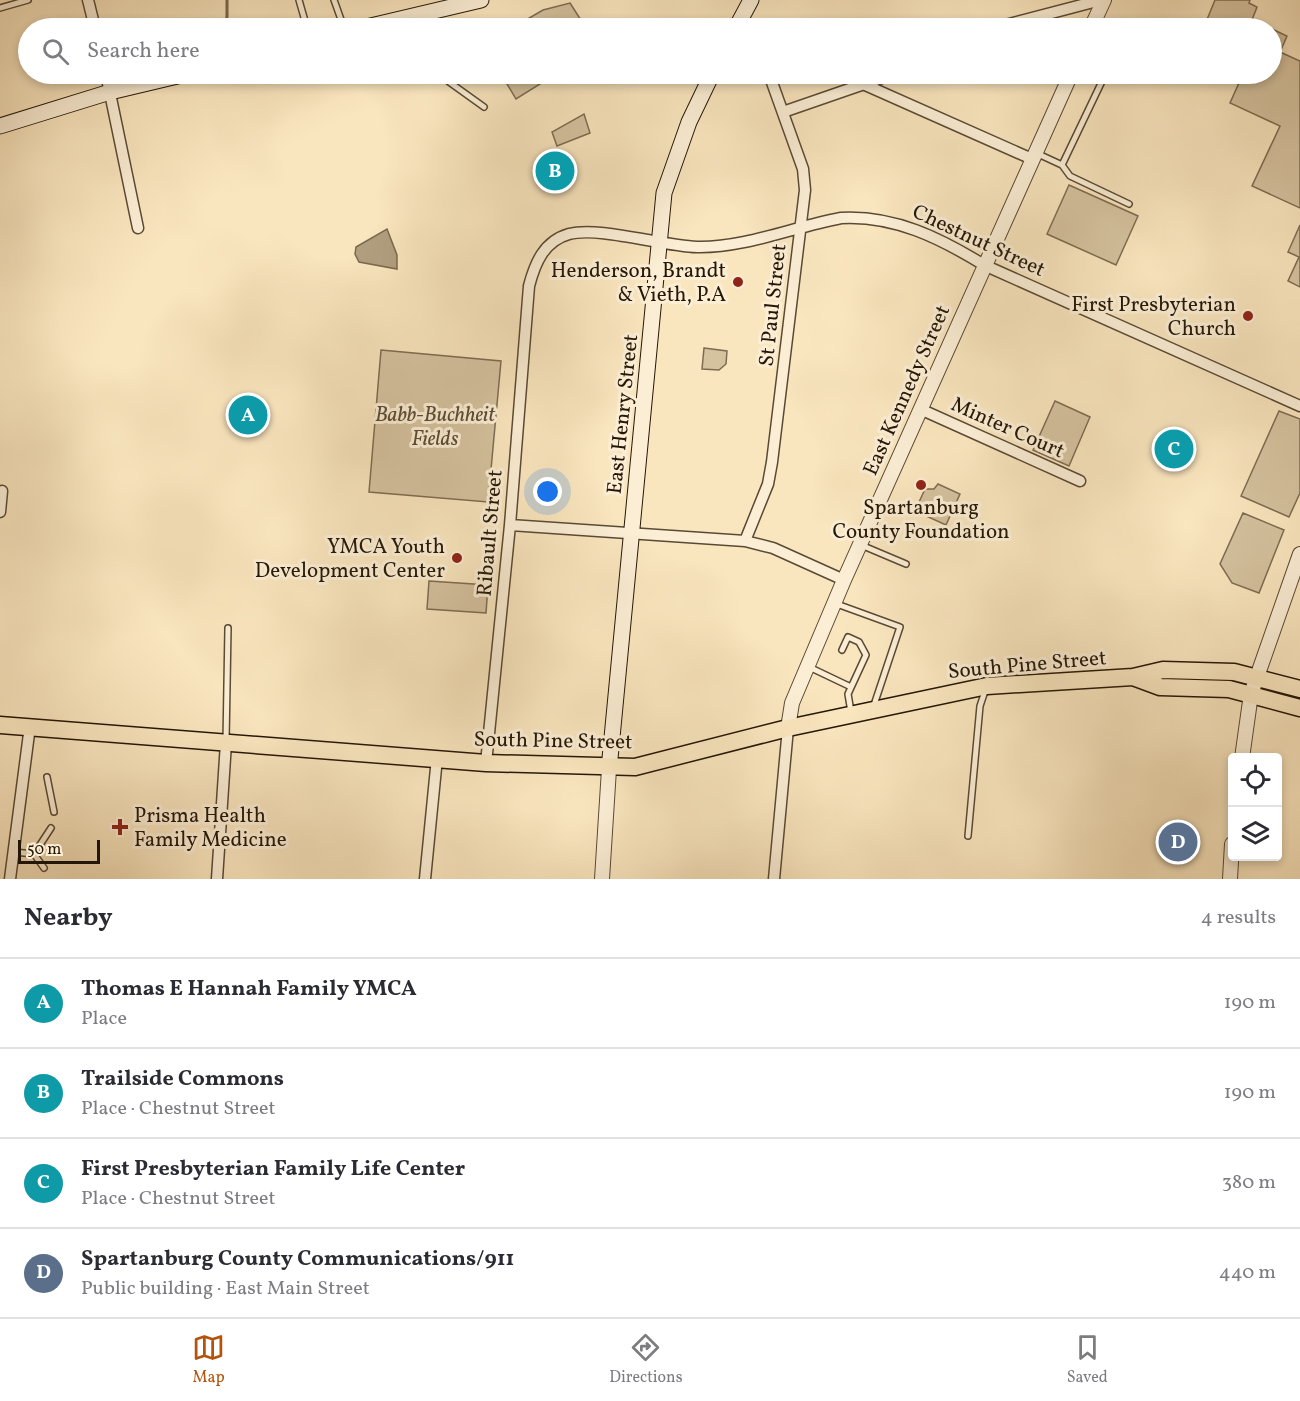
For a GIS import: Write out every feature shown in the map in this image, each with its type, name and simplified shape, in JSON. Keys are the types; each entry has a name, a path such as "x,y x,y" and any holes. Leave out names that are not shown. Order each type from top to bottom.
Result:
{"highway":[{"name":"South Pine Street","path":"0,725 486,763 609,769 635,767 788,728 987,686 1133,677 1163,670 1234,672 1300,689"},
{"name":"South Pine Street","path":"1133,677 1160,687 1229,689 1300,708"}],"main road":[{"path":"418,18 480,0"},
{"path":"741,18 751,0"},
{"path":"0,126 144,84"},
{"name":"East Henry Street","path":"609,769 664,193 689,122 707,84"}],"street":[{"path":"88,0 92,18"},
{"path":"1033,18 1103,0"},
{"path":"1095,18 1103,0"},
{"path":"108,84 138,228"},
{"name":"St Paul Street","path":"745,541 768,484 772,462 805,179 773,84"},
{"path":"783,112 863,84 1034,156"},
{"name":"East Kennedy Street","path":"788,728 792,703 834,603 1066,84"},
{"name":"Chestnut Street","path":"533,271 549,245 568,234 582,231 695,247 719,246 841,218 858,217 892,222 949,244 984,266 1300,406"},
{"name":"Ribault Street","path":"486,763 510,525 529,286 533,271"},
{"name":"Minter Court","path":"920,409 1080,481"},
{"path":"0,512 2,491"},
{"path":"510,525 745,541 773,548 844,580"},
{"path":"1243,753 1251,694 1300,554"},
{"path":"10,879 30,726"},
{"path":"774,879 788,728"},
{"path":"217,879 226,742"},
{"path":"425,879 436,758"},
{"path":"602,879 609,769"},
{"path":"1230,879 1232,861"}],"lane":[{"path":"0,8 28,0"},
{"path":"299,0 304,18"},
{"path":"334,0 340,18"},
{"path":"452,84 484,107"},
{"path":"1062,165 1101,84"},
{"path":"1034,156 1062,165 1070,176 1129,204"},
{"path":"860,544 906,564"},
{"path":"834,603 900,627 873,709"},
{"path":"226,742 228,628"},
{"path":"842,650 848,637 859,642 866,655 848,694 851,714"},
{"path":"807,667 851,687"},
{"path":"829,677 833,669"},
{"path":"969,836 980,706 987,686"},
{"path":"47,777 54,812"},
{"path":"34,854 51,828"},
{"path":"13,852 34,854 44,868"}],"green space":[{"path":"1215,0 1250,0 1249,3 1257,7 1253,18 1208,18"},
{"path":"570,3 580,18 529,18 543,10"},
{"path":"1282,34 1287,36 1282,47"},
{"path":"1282,53 1300,61 1300,208 1252,186 1280,126 1230,103 1239,84 1282,84"},
{"path":"507,84 540,84 516,99"},
{"path":"584,114 590,133 557,146 552,132"},
{"path":"1069,185 1138,216 1116,265 1047,234"},
{"path":"1300,225 1300,287 1288,281 1299,257 1288,252"},
{"path":"704,348 727,351 726,364 719,370 702,369"},
{"name":"Babb-Buchheit Fields","path":"381,350 501,361 488,502 369,492"},
{"path":"1055,401 1090,417 1069,466 1033,450"},
{"path":"1279,411 1300,419 1300,493 1289,517 1241,496"},
{"path":"938,484 960,494 946,525 915,511 925,489 934,489"},
{"path":"1243,513 1284,530 1259,593 1232,583 1220,564"},
{"path":"429,581 488,585 486,613 427,609"}],"shaded area":[{"path":"387,229 397,255 397,269 359,262 355,254 356,247"}],"waterway":[{"path":"227,0 227,18"}],"place":[{"name":"Trailside Commons","path":"555,171"},
{"name":"Henderson, Brandt & Vieth, P.A","path":"738,282"},
{"name":"First Presbyterian Church","path":"1248,316"},
{"name":"Thomas E Hannah Family YMCA","path":"248,415"},
{"name":"First Presbyterian Family Life Center","path":"1174,449"},
{"name":"Spartanburg County Foundation","path":"921,485"},
{"name":"YMCA Youth Development Center","path":"457,558"},
{"name":"Prisma Health Family Medicine","path":"120,827"},
{"name":"Spartanburg County Communications/911","path":"1178,842"}]}
